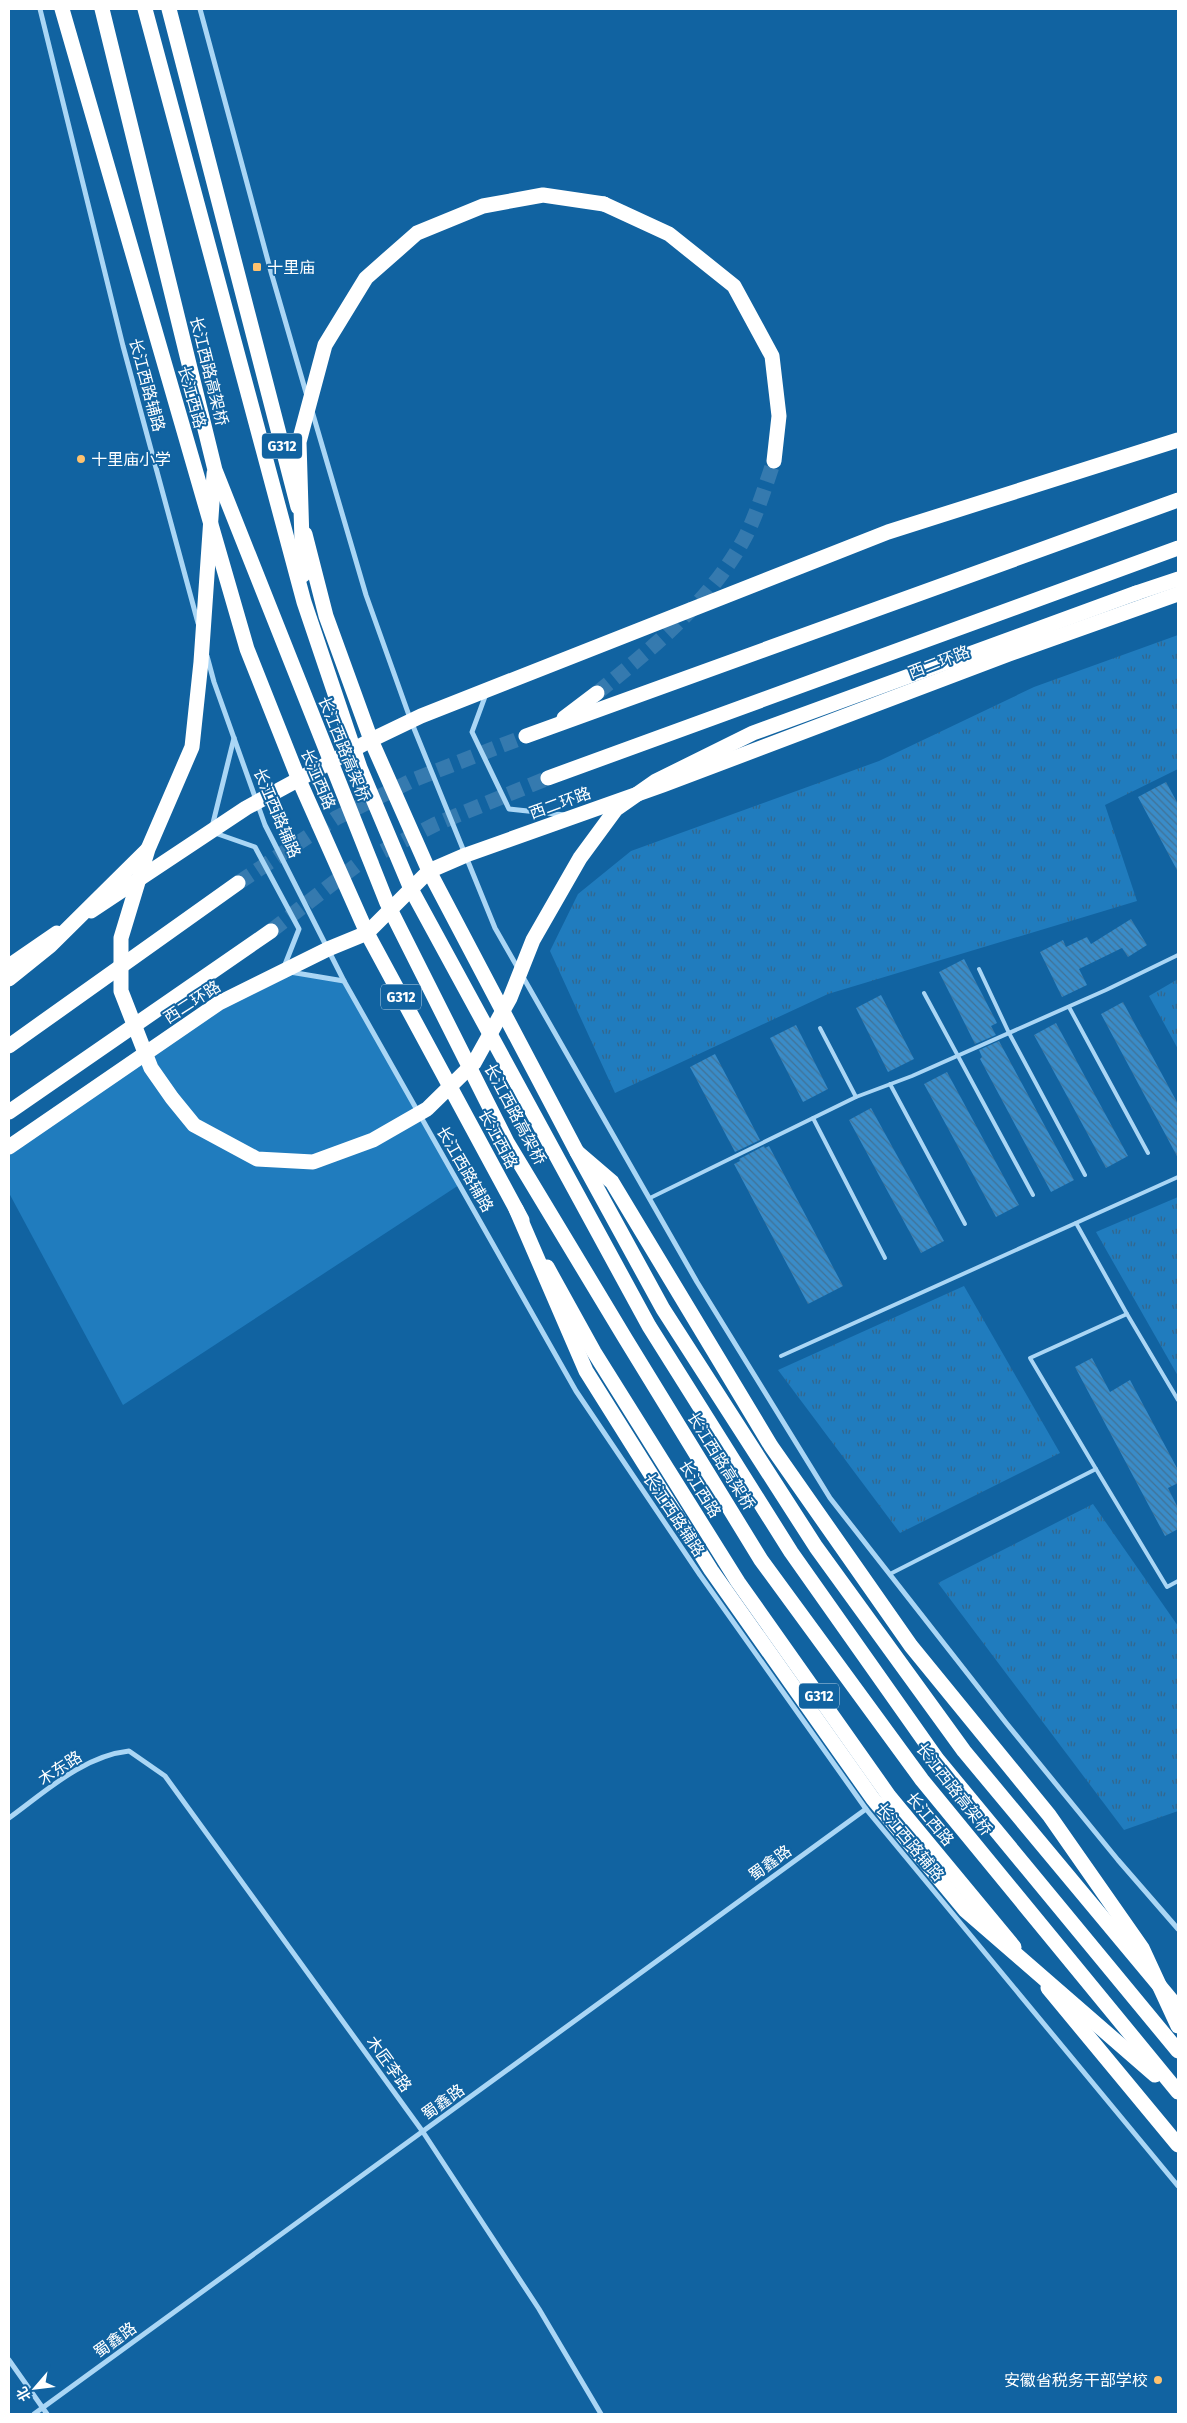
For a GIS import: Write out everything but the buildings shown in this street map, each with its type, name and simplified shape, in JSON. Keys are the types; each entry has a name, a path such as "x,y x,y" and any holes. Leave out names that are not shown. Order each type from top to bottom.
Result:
{"highway":[{"name":"长江西路","path":"62,9 247,649 299,780 367,933 594,1352 738,1582 889,1796 1178,2145"},
{"name":"长江西路高架桥","path":"102,9 215,470 387,903 518,1159 761,1560 922,1780 1178,2093"},
{"name":"长江西路高架桥","path":"145,9 304,602 360,768 411,889 649,1326 791,1552 937,1759 1178,2052"},
{"name":"G312","path":"169,9 326,616 371,740 429,871 578,1152 664,1309 816,1546 964,1751 1178,2008"},
{"path":"304,602 299,442 325,345 366,278 417,234 484,206 543,195 604,204 669,234 734,286 772,356 779,416 774,460"},
{"path":"9,966 257,802 371,740 412,721 488,689 888,532 1178,440"},
{"path":"215,470 201,662 192,747 148,848 121,938 121,990 151,1068 172,1098 194,1125 257,1159 313,1162 373,1140 427,1109 474,1063 510,998 533,940 580,858 616,809 656,781 753,733 1178,578"},
{"path":"526,736 1178,500"},
{"name":"西二环路","path":"548,778 1178,548"},
{"name":"西二环路","path":"9,1147 218,1003 328,948 367,933 429,871 466,855 663,785 1009,654 1178,594"},
{"path":"552,727 597,693"},
{"path":"9,979 50,946 148,848"},
{"path":"9,1046 238,883"},
{"name":"西二环路","path":"9,1112 271,930"},
{"path":"578,1152 612,1182 771,1446 911,1646 1049,1814 1142,1948 1178,2026"},
{"path":"516,1208 586,1371 710,1570 873,1799 965,1910 1178,2093"}],"street":[{"name":"长江西路辅路","path":"40,9 123,346 214,682 265,825 344,981 576,1391 700,1576 866,1809 1178,2186"},
{"path":"200,9 271,272 366,595 412,721 495,928 697,1282 830,1498 1007,1724 1118,1860 1177,1926"},
{"path":"488,689 472,732 509,809 575,816"},
{"path":"234,738 211,831 255,847 299,929 283,971 344,981"},
{"name":"木东路","path":"9,1818 77,1770 111,1753 129,1751"},
{"name":"木匠李路","path":"129,1751 165,1776 423,2132 539,2309 601,2414"},
{"name":"蜀鑫路","path":"34,2414 866,1809"},
{"path":"9,2360 47,2414"}],"lane":[{"path":"650,1198 856,1097 957,1056 1069,1007 1178,955"},
{"path":"979,969 1009,1033 1085,1175"},
{"path":"924,993 1033,1195"},
{"path":"1069,1007 1148,1153"},
{"path":"820,1028 856,1097"},
{"path":"890,1084 965,1224"},
{"path":"813,1118 885,1258"},
{"path":"781,1356 1178,1177"},
{"path":"1076,1224 1178,1400"},
{"path":"1128,1314 1030,1358 1167,1587 1178,1581"},
{"path":"890,1574 1096,1469"}],"green space":[{"path":"1178,635 1178,769 1105,805 1137,901 828,994 615,1093 550,951 578,894 631,851 879,761 1034,687"},
{"path":"283,971 344,981 459,1185 123,1405 9,1193 9,1147"},
{"path":"1178,979 1178,1049 1149,996"},
{"path":"1178,1197 1178,1376 1096,1232"},
{"path":"964,1286 1060,1453 900,1533 778,1370"},
{"path":"1093,1504 1178,1626 1178,1811 1124,1830 938,1583"}],"tunnel":[{"path":"597,693 678,623 714,584 749,530 774,461"},
{"path":"238,883 336,818 413,780 526,736"},
{"path":"271,931 358,864 436,824 548,778"}],"place":[{"name":"十里庙","path":"257,267"},
{"name":"十里庙小学","path":"81,459"},
{"name":"安徽省税务干部学校","path":"1158,2380"}]}
